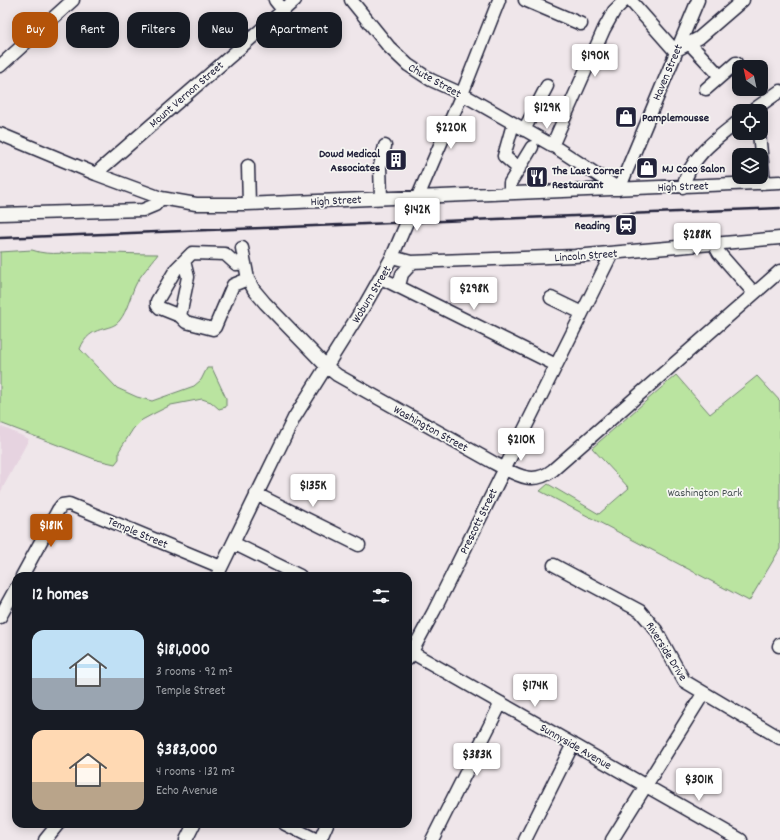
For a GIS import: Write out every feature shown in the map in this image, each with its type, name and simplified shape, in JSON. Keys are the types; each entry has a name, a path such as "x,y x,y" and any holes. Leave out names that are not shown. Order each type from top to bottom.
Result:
{"street":[{"path":"1,62 73,0"},
{"path":"275,0 283,10"},
{"name":"Mount Vernon Street","path":"96,174 295,0"},
{"name":"Chute Street","path":"351,0 402,60 431,80 462,94 552,146 619,189"},
{"name":"Woburn Street","path":"219,572 294,418 382,278 462,94 499,0"},
{"path":"526,0 581,24"},
{"path":"552,146 604,29 614,11 625,0"},
{"path":"630,0 675,51 690,44 743,0"},
{"name":"Haven Street","path":"619,189 675,51 698,0"},
{"path":"690,44 720,76"},
{"path":"706,88 732,66"},
{"path":"524,130 547,86"},
{"path":"762,104 780,91"},
{"path":"513,124 504,156 505,159 519,169"},
{"path":"683,187 687,172 694,162 713,142 732,127"},
{"name":"High Street","path":"0,134 96,174 161,198 196,204 249,204 744,184"},
{"path":"381,198 380,166 385,146"},
{"path":"510,193 510,183 532,147"},
{"path":"248,166 249,204"},
{"name":"High Street","path":"768,183 780,182"},
{"path":"0,214 143,210 155,205 161,198"},
{"name":"Lincoln Street","path":"392,257 413,262 612,253 780,238"},
{"path":"714,244 726,263 754,293"},
{"name":"Washington Street","path":"242,248 240,263 248,279 265,303 326,366 337,375 504,468 528,479 538,478 549,473 754,293 779,274"},
{"path":"195,252 227,254 240,263 214,329 186,322 180,316 159,308 156,303 176,269 184,260 195,252"},
{"name":"Prescott Street","path":"412,652 612,253"},
{"path":"180,316 188,277 184,260"},
{"path":"399,286 402,274 413,262"},
{"path":"382,278 556,365"},
{"path":"233,284 248,279"},
{"path":"551,298 582,313"},
{"path":"256,494 359,545"},
{"name":"Temple Street","path":"24,572 58,510 62,506 69,504 214,572"},
{"path":"233,543 292,572"},
{"name":"Riverside Drive","path":"554,565 631,605 643,614 656,630 682,679 704,694 780,738"},
{"path":"0,617 12,595"},
{"name":"Sunnyside Avenue","path":"412,657 501,703 573,744 646,786 728,837 741,840"},
{"path":"612,840 704,694"},
{"path":"432,840 501,703"},
{"path":"525,840 573,744"},
{"path":"45,840 55,828"},
{"path":"186,840 192,828"},
{"path":"292,828 318,840 325,828"}],"shaded area":[{"path":"0,426 29,439 0,493"}],"green space":[{"path":"32,250 46,253 83,252 158,254 137,282 125,312 120,320 116,324 89,335 80,349 117,388 137,397 152,401 194,386 201,380 207,368 212,368 226,398 226,407 219,409 211,402 202,399 171,405 155,413 142,420 133,429 119,451 119,459 115,464 97,460 0,423 0,252"},
{"name":"Washington Park","path":"676,375 710,414 757,376 780,401 780,549 749,601 540,491 548,484 599,514 629,488 592,448"}],"railway":[{"path":"0,238 780,208"}],"place":[{"name":"Pamplemousse","path":"626,117"},
{"name":"Dowd Medical Associates","path":"396,160"},
{"name":"MJ Coco Salon","path":"647,168"},
{"name":"The Last Corner Restaurant","path":"537,177"},
{"name":"Reading","path":"626,225"}]}
